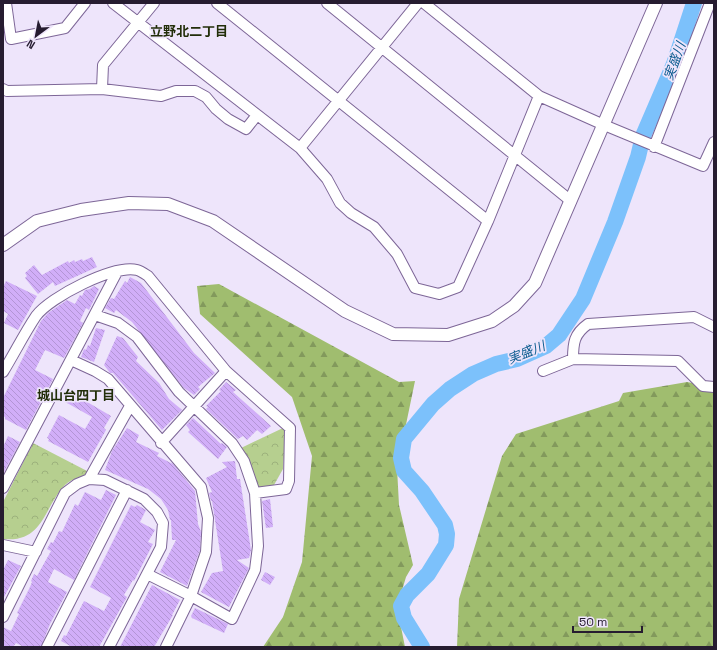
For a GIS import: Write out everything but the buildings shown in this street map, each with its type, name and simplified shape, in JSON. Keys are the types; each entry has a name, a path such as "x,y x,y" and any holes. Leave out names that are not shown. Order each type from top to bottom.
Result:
{"street":[{"path":"6,3 11,39 65,28 85,3"},
{"path":"113,3 300,148 327,179 340,203 350,213 374,227 397,254 415,288 439,294 458,287 488,221 539,96"},
{"path":"102,89 103,65 154,3"},
{"path":"217,3 488,221"},
{"path":"300,148 340,101 418,3"},
{"path":"424,3 539,96 654,147 703,166 714,142"},
{"path":"3,245 37,220 81,210 129,203 168,204 213,221 345,311 393,334 448,335 492,321 514,306 535,283 656,3"},
{"path":"654,147 710,3"},
{"path":"333,5 383,48 571,201"},
{"path":"3,89 7,91 102,89 161,96 176,91 195,91 206,97 216,110 228,119 246,129 258,115"},
{"path":"3,372 36,316 47,305 88,280 117,272 137,270 148,276 226,371 290,428 289,482 286,489 255,493"},
{"path":"3,488 117,272"},
{"path":"95,315 118,323 137,337 178,392 232,443 244,461 255,493 258,546 255,570 232,619 147,574"},
{"path":"572,359 574,340 580,330 588,324 694,317 714,327"},
{"path":"543,371 572,359 678,361 703,386 714,387"},
{"path":"71,360 108,379 161,443 201,487 208,518 206,552 191,596 166,647"},
{"path":"161,443 226,371"},
{"path":"89,479 130,406"},
{"path":"3,617 65,493 77,484 89,479 105,480 144,499 157,512 163,523 161,547 109,647"},
{"path":"47,647 127,490"},
{"path":"3,545 36,552"}],"green space":[{"path":"219,284 399,382 415,381 397,468 399,505 413,565 406,577 397,607 405,647 263,647 283,617 302,562 312,456 292,397 200,314 197,286"},
{"path":"687,382 714,387 714,647 457,647 459,599 502,456 516,434 619,401 623,393"},
{"path":"283,428 286,430 283,469 274,485 260,488 256,484 251,474 241,448"},
{"path":"33,443 89,472 65,485 35,530 17,539 3,539 3,502"}],"waterway":[{"name":"実盛川","path":"422,647 404,618 401,606 407,595 428,574 446,545 447,534 445,525 422,491 404,471 401,458 404,439 433,404 450,389 473,374 496,364 517,359 546,346 559,335 583,299 615,222 638,157 643,136 674,64 694,3"}],"district":[{"name":"立野北二丁目","path":"189,31"},
{"name":"城山台四丁目","path":"76,395"}]}
